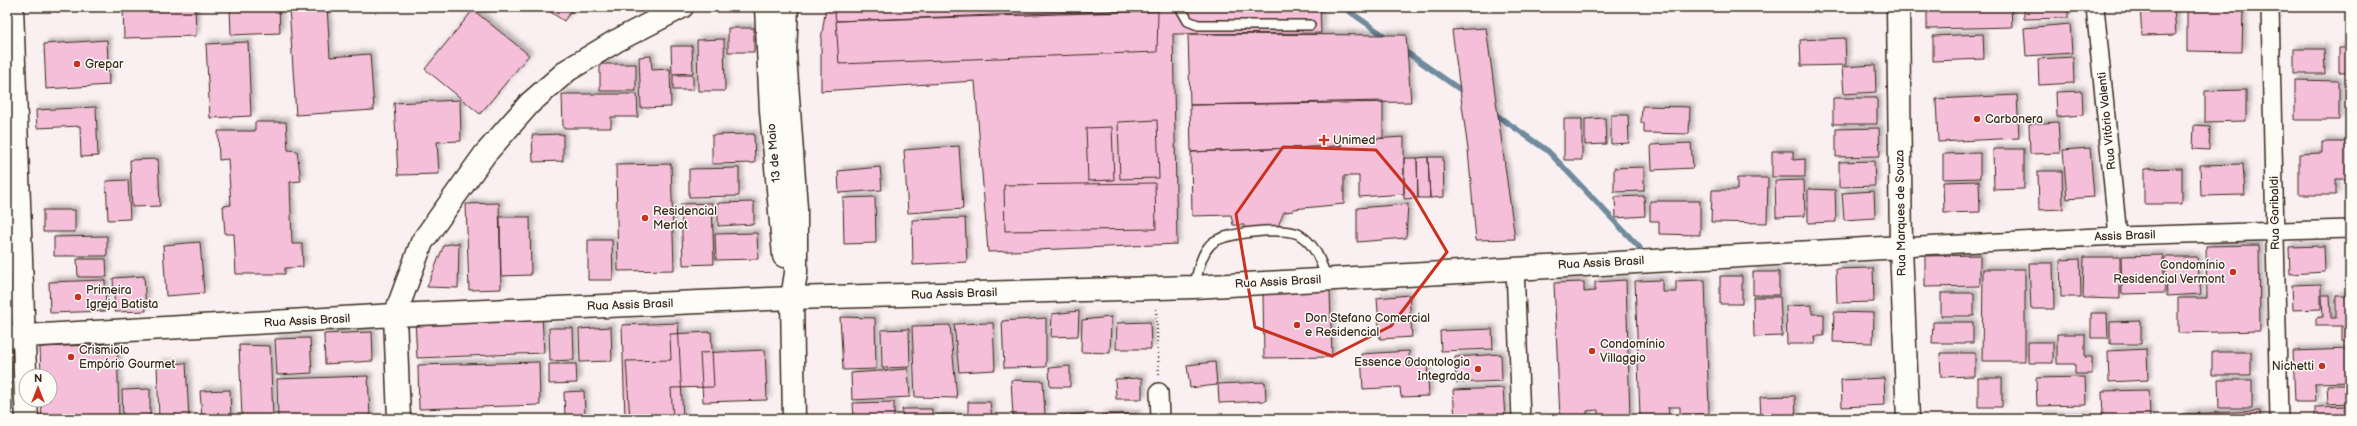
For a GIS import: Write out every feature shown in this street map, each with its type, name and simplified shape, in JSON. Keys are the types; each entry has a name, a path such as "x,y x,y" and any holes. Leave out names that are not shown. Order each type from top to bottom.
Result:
{"street":[{"path":"12,7 15,337 20,368"},
{"path":"399,419 395,315 422,242 485,154 530,103 568,70 616,41 682,7"},
{"name":"13 de Maio","path":"766,7 771,111 779,210 785,273 792,298"},
{"path":"777,7 778,31 785,56"},
{"name":"13 de Maio","path":"787,7 785,56 796,208 796,273 792,298 794,419"},
{"name":"Rua Marques de Souza","path":"1898,7 1901,247 1908,419"},
{"name":"Rua Vitório Valenti","path":"2095,7 2118,236"},
{"name":"Rua Garibaldi","path":"2270,7 2279,419"},
{"name":"Assis Brasil","path":"1901,247 2118,236 2350,229"},
{"name":"Rua Assis Brasil","path":"15,337 395,315 792,298 1155,289 1901,247"},
{"path":"1515,268 1521,419"},
{"path":"1159,392 1160,419"},
{"path":"26,408 27,419"}],"lane":[{"path":"1180,7 1188,21 1198,25 1310,25"},
{"path":"1194,287 1204,253 1210,244 1218,238 1243,233 1284,231 1298,234 1309,242 1318,255 1326,279"}],"path":[{"path":"1155,289 1159,392"}],"highlighted area":[{"path":"1283,147 1376,150 1413,194 1447,252 1391,326 1332,356 1255,327 1236,214"}],"building":[{"path":"123,7 195,7 196,36 124,38"},
{"path":"230,7 279,7 280,33 231,35"},
{"path":"289,7 327,7 330,57 370,54 374,110 296,115"},
{"path":"543,7 574,7 564,21"},
{"path":"826,7 1320,7 1321,33 1173,34 1177,244 988,252 975,81 821,91 821,40"},
{"path":"834,7 1155,7 1155,9 836,21"},
{"path":"1927,7 2011,7 2012,27 1927,29"},
{"path":"2024,7 2068,7 2068,18 2024,19"},
{"path":"2140,7 2174,7 2176,35 2142,36"},
{"path":"2187,7 2243,7 2242,52 2187,51"},
{"path":"473,10 529,55 480,114 425,69"},
{"path":"1158,11 1157,52 839,64 836,21"},
{"path":"2070,24 2072,53 2026,56 2024,28"},
{"path":"728,28 754,28 754,52 728,52"},
{"path":"1486,28 1515,239 1476,240 1468,150 1452,30"},
{"path":"1188,34 1406,35 1411,102 1190,105"},
{"path":"1983,34 1984,59 1933,61 1933,36"},
{"path":"1845,38 1846,65 1801,66 1800,40"},
{"path":"724,39 725,91 698,91 697,40"},
{"name":"Grepar","path":"107,40 109,85 46,89 44,44"},
{"path":"248,42 251,116 210,118 206,44"},
{"path":"671,46 692,46 693,73 672,74"},
{"path":"2339,48 2350,48 2350,72 2339,72"},
{"path":"2294,49 2324,49 2325,74 2294,74"},
{"path":"651,56 652,70 670,69 671,107 641,108 639,57"},
{"path":"2073,57 2074,83 2039,85 2038,59"},
{"path":"600,64 636,64 636,91 600,91"},
{"path":"1875,65 1876,92 1844,94 1842,67"},
{"path":"673,75 693,75 693,90 673,90"},
{"path":"2295,80 2339,81 2339,120 2295,120"},
{"path":"2246,90 2246,121 2205,122 2205,91"},
{"path":"2082,91 2083,115 2057,117 2056,92"},
{"path":"562,94 637,94 638,117 611,117 611,128 563,128"},
{"name":"Carbonera","path":"2017,95 2019,138 1938,142 1936,99"},
{"path":"1833,98 1877,98 1877,124 1833,124"},
{"path":"460,100 461,141 437,142 439,174 398,175 394,103"},
{"path":"1383,101 1383,138 1341,141 1341,146 1191,152 1190,105"},
{"path":"1642,106 1690,107 1689,134 1644,133 1644,123 1641,123"},
{"path":"96,107 98,156 81,157 80,126 37,128 36,110"},
{"path":"1611,115 1628,115 1629,143 1611,144"},
{"path":"1605,118 1606,144 1585,145 1585,119"},
{"path":"1564,119 1582,119 1582,160 1564,160"},
{"path":"1157,120 1159,178 1120,179 1118,122"},
{"path":"255,122 286,122 288,150 297,151 301,181 290,182 292,244 302,244 303,267 285,268 285,274 236,274 234,234 225,234 223,206 231,205 228,159 219,160 218,131 255,131"},
{"path":"2058,122 2060,153 2030,154 2029,124"},
{"path":"2194,125 2210,126 2209,150 2193,149"},
{"path":"1112,127 1114,180 1088,181 1086,128"},
{"path":"1879,128 1880,156 1836,157 1836,129"},
{"path":"563,134 563,161 533,162 532,135"},
{"path":"754,134 755,163 712,164 712,135"},
{"path":"1404,137 1404,194 1359,197 1359,176 1344,176 1344,204 1293,209 1293,211 1284,212 1278,226 1244,228 1244,225 1233,225 1231,215 1192,216 1191,152 1341,146 1341,141"},
{"path":"2322,142 2349,142 2350,179 2336,179 2336,195 2299,195 2299,154 2322,153"},
{"path":"1691,143 1693,168 1652,170 1651,145"},
{"path":"959,146 963,209 908,213 904,150"},
{"path":"2090,148 2094,197 2067,199 2063,150"},
{"path":"1993,149 2024,149 2024,189 1994,190"},
{"path":"1772,151 1793,151 1793,160 1805,159 1805,177 1772,177"},
{"path":"1980,153 1980,178 1943,179 1943,154"},
{"path":"1428,157 1430,198 1418,198 1417,158"},
{"path":"1428,157 1443,157 1444,197 1430,198"},
{"path":"1404,158 1417,158 1418,198 1404,199"},
{"path":"158,159 160,206 132,207 130,160"},
{"path":"1874,161 1875,186 1839,187 1839,162"},
{"name":"Residencial Merlot","path":"671,164 674,270 618,271 616,165"},
{"path":"2243,164 2245,195 2201,196 2200,165"},
{"path":"880,167 882,190 839,193 838,171"},
{"path":"1644,167 1644,191 1614,192 1614,168"},
{"path":"739,168 739,196 689,197 689,169"},
{"path":"2182,168 2182,204 2144,204 2144,169"},
{"path":"2038,171 2062,171 2063,209 2039,210"},
{"path":"1737,178 1768,178 1767,223 1711,222 1712,190 1737,190"},
{"path":"128,180 130,219 108,220 106,181"},
{"path":"1804,180 1805,216 1776,217 1775,181"},
{"path":"1979,181 1980,212 1944,213 1943,182"},
{"path":"1155,183 1156,229 1005,231 1004,185"},
{"path":"1808,189 1835,190 1836,222 1808,223"},
{"path":"1874,191 1875,218 1844,220 1842,193"},
{"path":"1644,196 1645,216 1616,218 1615,197"},
{"path":"875,197 876,243 844,244 843,198"},
{"path":"1650,201 1700,201 1700,235 1659,234 1659,221 1650,221"},
{"path":"754,202 754,224 718,226 718,203"},
{"path":"499,203 501,289 469,290 466,204"},
{"path":"712,203 714,264 683,265 681,204"},
{"path":"1408,204 1406,238 1357,242 1357,208"},
{"path":"43,210 75,210 75,232 43,232"},
{"path":"500,217 530,217 531,275 501,276"},
{"path":"965,218 967,262 913,265 912,220"},
{"path":"757,233 758,259 716,260 715,234"},
{"path":"107,236 107,256 54,256 54,237"},
{"path":"588,240 612,240 613,280 588,280"},
{"path":"200,242 204,293 166,296 163,245"},
{"path":"459,243 458,288 427,287 444,245"},
{"name":"Condomínio Residencial Vermont","path":"2259,245 2260,331 2178,333 2178,298 2207,298 2206,246"},
{"path":"2324,246 2325,272 2290,274 2289,247"},
{"path":"1980,255 1980,286 1925,287 1925,256"},
{"path":"2163,255 2165,293 2122,294 2121,256"},
{"path":"2084,257 2120,257 2120,299 2083,298"},
{"path":"2165,257 2197,257 2201,294 2167,296"},
{"path":"77,259 106,259 107,277 78,277"},
{"path":"2080,259 2081,297 2061,297 2060,260"},
{"path":"2029,263 2053,263 2054,309 2031,309"},
{"path":"1873,268 1874,302 1837,303 1836,269"},
{"path":"1983,269 2025,269 2025,361 1982,361"},
{"path":"1753,272 1779,272 1779,295 1753,295"},
{"path":"144,276 146,311 115,312 113,278"},
{"path":"1720,276 1742,276 1742,304 1720,304"},
{"name":"Primeira Igreja Batista","path":"105,280 106,311 50,313 49,282"},
{"name":"Condomínio Villaggio","path":"1626,280 1630,418 1598,419 1598,410 1587,411 1587,418 1560,419 1554,283 1584,282 1584,292 1595,291 1595,282"},
{"name":"Condomínio Villaggio","path":"1662,280 1662,292 1676,292 1676,281 1705,280 1709,414 1680,415 1680,407 1668,407 1669,415 1640,416 1635,281"},
{"path":"2321,284 2321,309 2293,310 2292,285"},
{"name":"Don Stefano Comercial e Residencial","path":"1330,291 1332,357 1264,358 1263,293"},
{"path":"1941,293 1974,293 1974,316 1941,316"},
{"path":"1409,295 1412,337 1380,339 1377,298"},
{"path":"2322,295 2330,295 2331,318 2336,318 2336,296 2349,296 2350,341 2342,341 2342,326 2316,326 2316,318 2323,317"},
{"path":"1753,297 1780,297 1782,336 1754,337"},
{"path":"1812,305 1812,314 1824,314 1824,336 1814,336 1815,344 1787,344 1786,306"},
{"path":"1079,311 1078,336 1051,337 1052,314"},
{"path":"1834,312 1874,313 1873,343 1833,342"},
{"path":"2091,313 2107,313 2108,338 2091,338"},
{"path":"542,315 544,353 417,358 415,320"},
{"path":"840,317 875,318 876,369 843,370"},
{"path":"1111,317 1110,353 1081,352 1082,320"},
{"path":"1046,318 1046,367 1004,368 1002,321"},
{"path":"2141,321 2141,344 2110,344 2110,322"},
{"path":"1150,322 1151,349 1116,349 1117,323"},
{"path":"1933,322 1973,322 1973,343 1932,343"},
{"path":"678,323 683,419 625,419 622,325"},
{"path":"993,323 995,370 959,372 954,324"},
{"path":"950,325 957,398 915,397 912,326"},
{"path":"611,327 612,361 580,362 579,329"},
{"path":"549,328 573,328 574,360 550,361"},
{"path":"909,329 910,367 882,368 881,330"},
{"path":"1492,329 1493,349 1441,351 1440,331"},
{"path":"372,332 373,361 325,364 324,334"},
{"path":"711,332 714,387 671,388 673,419 630,419 626,361 671,360 670,334"},
{"path":"2057,334 2085,334 2085,357 2092,357 2092,374 2075,374 2075,364 2057,364"},
{"path":"310,338 312,373 277,375 275,339"},
{"path":"2028,342 2053,342 2053,363 2028,363"},
{"path":"117,344 119,419 42,419 41,408 58,408 58,368 41,368 40,347"},
{"path":"239,345 270,346 273,417 242,417"},
{"path":"2147,349 2148,380 2109,382 2108,351"},
{"name":"Nichetti","path":"2350,349 2350,382 2315,383 2316,402 2295,402 2293,351"},
{"path":"765,350 767,400 703,402 700,353"},
{"path":"1409,351 1409,366 1427,365 1429,396 1401,397 1400,387 1363,389 1361,354"},
{"path":"2212,352 2251,352 2251,375 2212,375"},
{"path":"1940,353 1975,353 1975,376 1941,377"},
{"name":"Essence Odontologia Integrada","path":"1501,354 1502,381 1456,383 1455,357"},
{"path":"539,362 540,405 419,409 418,365"},
{"path":"1215,362 1217,385 1190,388 1187,365"},
{"path":"186,363 189,419 159,419 157,364"},
{"path":"549,364 576,364 577,383 549,384"},
{"path":"1070,366 1070,387 1050,387 1049,368"},
{"path":"7,369 10,373 12,419 7,419"},
{"path":"908,369 910,397 852,400 851,373"},
{"path":"368,376 370,417 278,419 277,379"},
{"path":"2085,377 2086,405 2037,406 2036,378"},
{"path":"1142,378 1142,399 1116,399 1115,379"},
{"path":"1884,378 1885,405 1842,407 1841,380"},
{"path":"1978,378 2002,378 2002,407 1978,407"},
{"path":"1011,380 1043,381 1045,416 1013,416"},
{"path":"2218,380 2252,380 2252,408 2219,408"},
{"path":"1265,382 1266,401 1219,403 1218,384"},
{"path":"2327,385 2350,385 2350,403 2328,404"},
{"path":"1503,388 1505,419 1455,419 1453,390"},
{"path":"150,389 150,419 123,419 122,390"},
{"path":"230,390 231,419 202,419 200,391"},
{"path":"2149,390 2150,419 2103,419 2102,391"},
{"path":"584,391 585,416 565,417 564,392"},
{"path":"1795,396 1796,419 1761,419 1760,397"},
{"path":"894,402 894,419 854,419 853,403"},
{"path":"968,402 990,402 992,419 968,419"},
{"path":"2350,406 2350,419 2315,419 2315,407"},
{"path":"902,409 932,409 932,419 903,419"},
{"path":"2260,411 2260,419 2183,419 2182,414"},
{"path":"1085,414 1085,419 1056,419 1056,416"},
{"path":"1137,414 1137,419 1102,419 1101,415"},
{"path":"937,415 963,416 963,419 937,419"},
{"path":"2040,416 2087,416 2087,419 2040,419"}],"waterway":[{"path":"1343,7 1389,39"},
{"path":"1402,49 1465,93"},
{"path":"1492,112 1548,151 1640,248"}],"place":[{"name":"Grepar","path":"77,64"},
{"name":"Carbonera","path":"1977,119"},
{"name":"Unimed","path":"1324,140"},
{"name":"Residencial Merlot","path":"645,218"},
{"name":"Condomínio Residencial Vermont","path":"2233,272"},
{"name":"Primeira Igreja Batista","path":"78,297"},
{"name":"Don Stefano Comercial e Residencial","path":"1297,325"},
{"name":"Condomínio Villaggio","path":"1592,351"},
{"name":"Crismiolo Empório Gourmet","path":"71,357"},
{"name":"Nichetti","path":"2322,366"},
{"name":"Essence Odontologia Integrada","path":"1478,369"}]}
